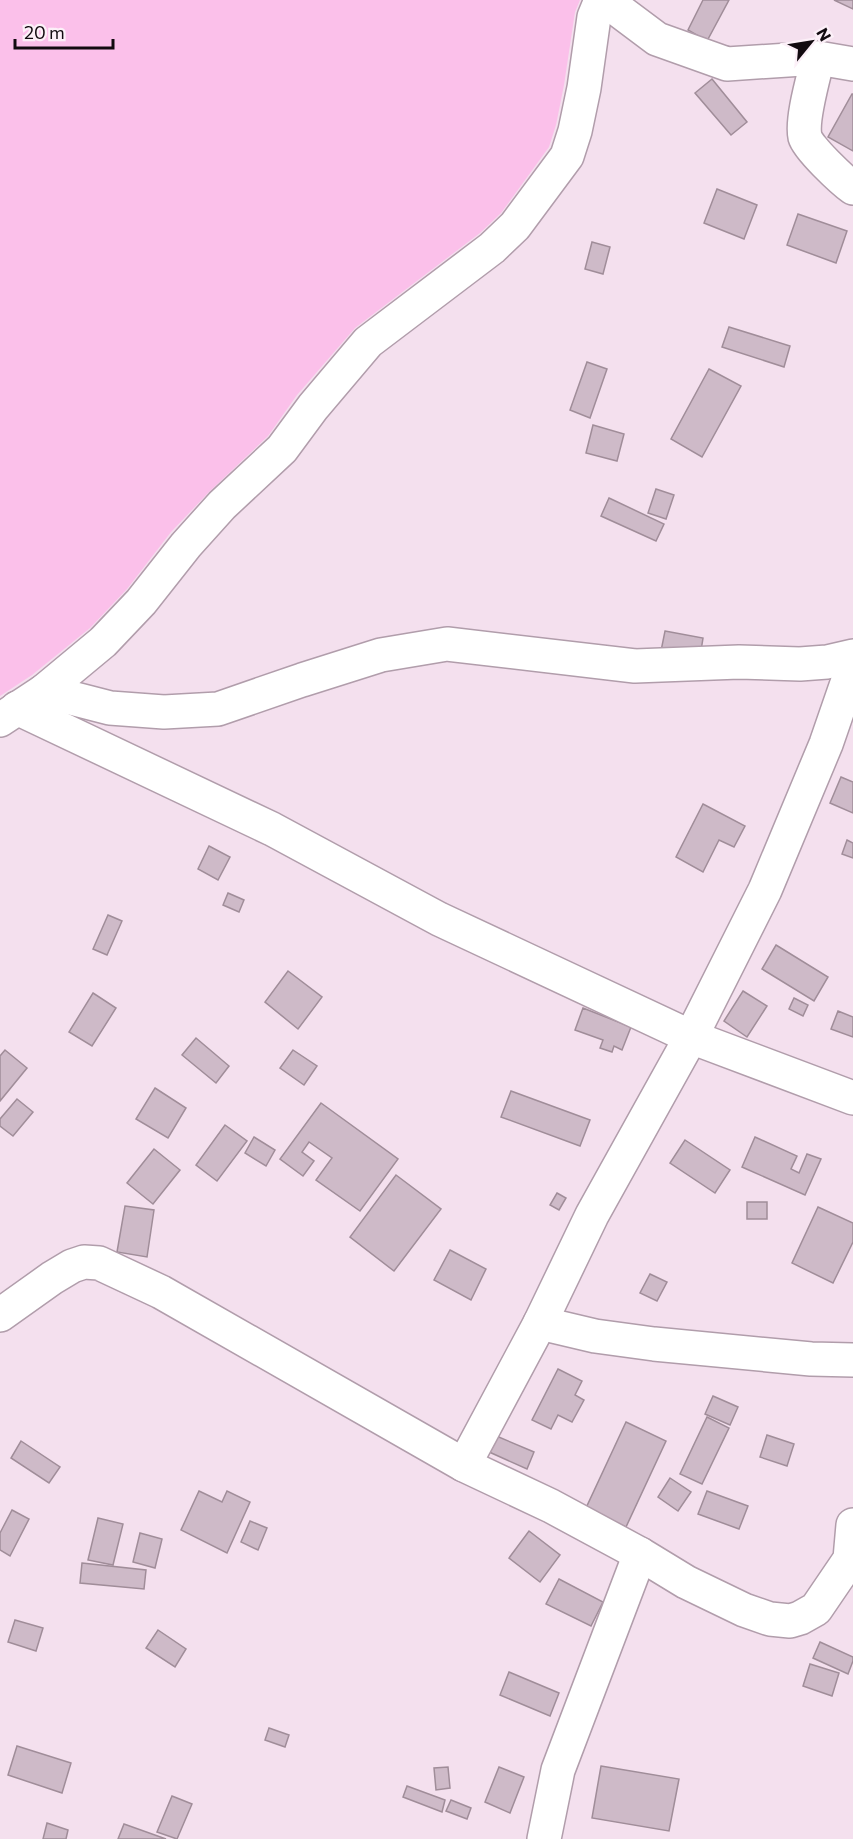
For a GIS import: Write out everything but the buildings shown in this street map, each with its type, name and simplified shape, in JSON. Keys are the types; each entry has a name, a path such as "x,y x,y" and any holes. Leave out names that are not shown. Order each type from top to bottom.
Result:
{"street":[{"path":"20,706 103,642 141,602 186,545 215,513 282,449 313,407 368,342 492,248 515,226 567,156 584,88 594,16 601,0"},
{"path":"605,0 657,39 728,64 818,57 853,64"},
{"path":"818,57 806,115 805,137 812,148 853,188"},
{"path":"20,706 164,712 218,709 381,655 447,644 634,666 739,662 800,664 827,662 853,656"},
{"path":"464,1465 540,1323 592,1215 692,1037 765,890 826,744 853,666"},
{"path":"20,706 272,829 439,919 692,1037 853,1098"},
{"path":"0,1315 72,1266 84,1262 99,1263 161,1292 464,1465 551,1506 640,1554 686,1582 744,1610 770,1619 790,1621 816,1609 852,1564 853,1525"},
{"path":"540,1323 595,1336 654,1344 811,1359 853,1360"},
{"path":"544,1839 558,1770 640,1554"}],"shaded area":[{"path":"0,0 580,0 575,12 564,85 549,147 501,213 480,233 355,328 297,395 268,436 171,532 127,589 90,628 32,675 0,696"}]}
